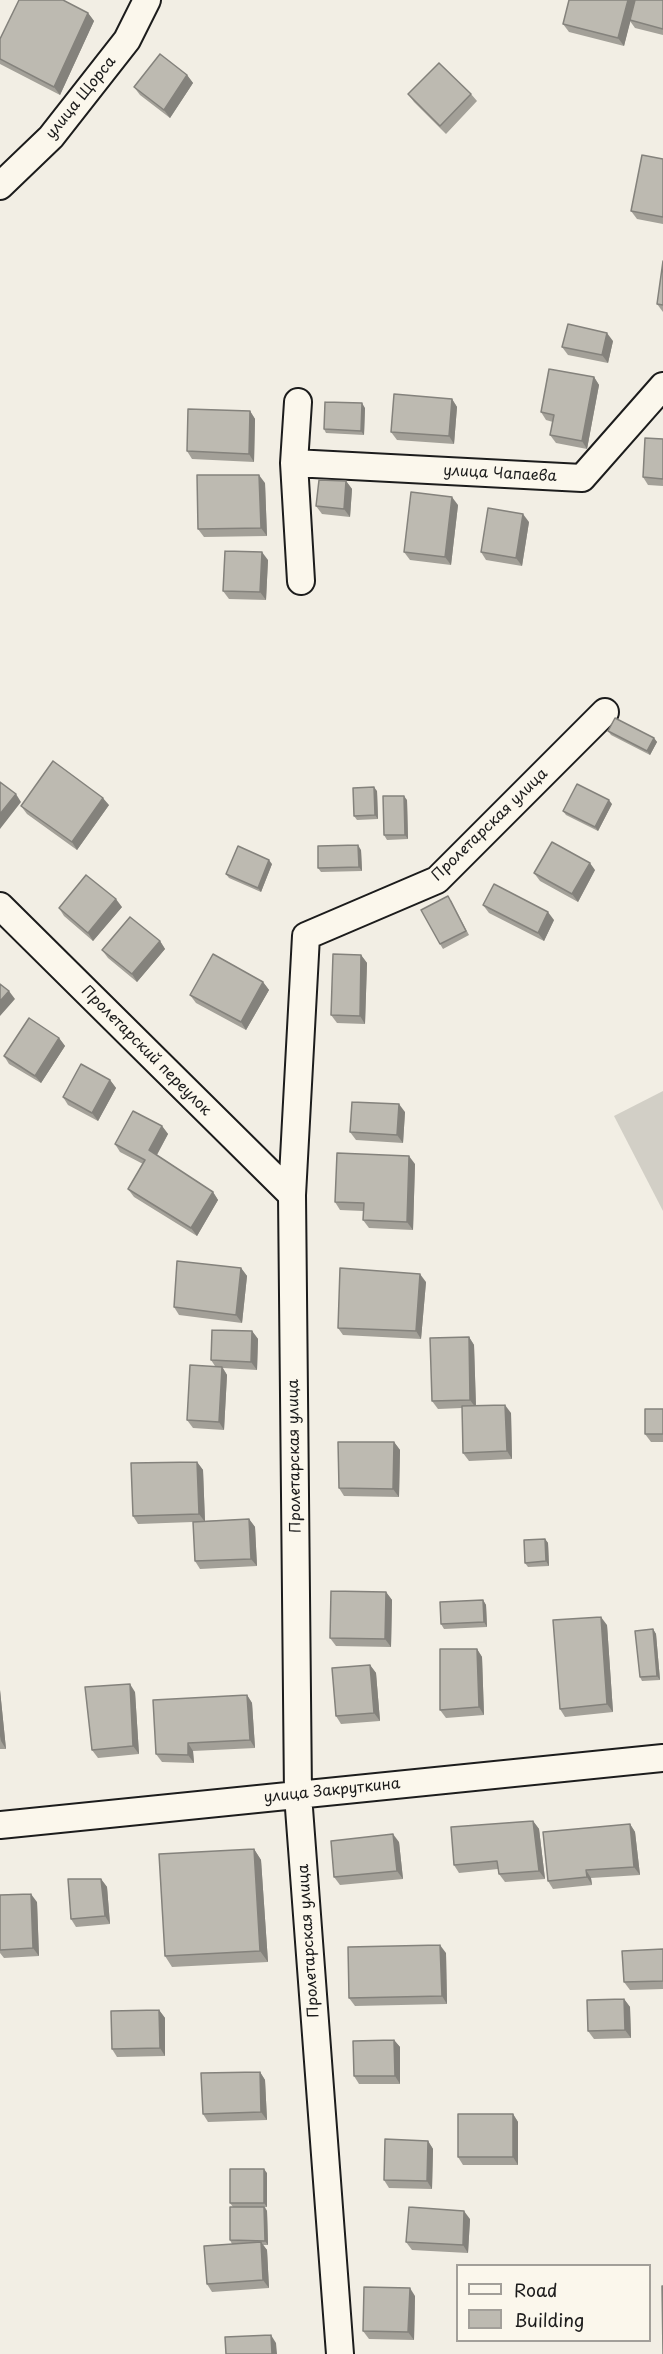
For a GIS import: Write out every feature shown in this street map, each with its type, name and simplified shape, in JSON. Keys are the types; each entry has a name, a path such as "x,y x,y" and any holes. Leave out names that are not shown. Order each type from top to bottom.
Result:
{"street":[{"name":"улица Щорса","path":"0,186 51,137 127,40 147,0"},
{"name":"улица Чапаева","path":"294,463 582,478 663,386"},
{"path":"297,402 294,463 301,580"},
{"name":"Пролетарская улица","path":"340,2354 298,1795 292,1195 306,936 437,880 605,712"},
{"name":"Пролетарский переулок","path":"0,906 292,1195"},
{"name":"улица Закруткина","path":"0,1824 663,1758"}],"shaded area":[{"path":"663,1091 663,1211 614,1116"}],"building":[{"path":"19,0 63,0 88,13 54,87 0,59 0,39"},
{"path":"569,0 628,0 618,38 563,24"},
{"path":"635,0 663,0 663,29 630,20"},
{"path":"160,54 187,75 164,110 134,87"},
{"path":"439,63 471,94 440,126 408,94"},
{"path":"642,155 663,159 663,217 631,211"},
{"path":"663,261 663,305 657,304"},
{"path":"568,324 607,333 602,355 562,347"},
{"path":"549,369 594,377 582,441 550,435 554,415 541,412"},
{"path":"394,394 452,399 449,436 391,432"},
{"path":"325,402 362,403 361,431 324,429"},
{"path":"188,409 250,411 249,454 187,451"},
{"path":"645,438 663,439 663,479 643,477"},
{"path":"197,475 259,475 261,528 198,529"},
{"path":"319,480 346,481 344,509 316,506"},
{"path":"411,492 452,497 445,557 404,552"},
{"path":"488,508 523,514 516,558 481,552"},
{"path":"225,551 262,552 260,592 223,591"},
{"path":"615,718 654,738 647,751 608,731"},
{"path":"53,761 103,798 72,842 21,806"},
{"path":"0,782 16,794 0,814"},
{"path":"577,784 609,800 595,827 563,811"},
{"path":"374,787 375,815 354,816 353,788"},
{"path":"383,796 404,796 405,835 384,835"},
{"path":"552,842 590,863 572,894 534,873"},
{"path":"358,845 359,867 318,868 318,846"},
{"path":"238,846 269,860 258,888 226,874"},
{"path":"86,875 116,899 88,933 59,908"},
{"path":"494,884 548,912 538,933 483,905"},
{"path":"448,896 466,931 440,944 421,910"},
{"path":"130,917 160,941 132,974 102,950"},
{"path":"213,954 263,982 241,1022 190,995"},
{"path":"333,954 361,955 360,1016 331,1015"},
{"path":"0,984 9,991 0,1001"},
{"path":"29,1018 59,1038 35,1076 4,1056"},
{"path":"81,1064 110,1080 92,1113 63,1097"},
{"path":"352,1102 399,1104 397,1135 350,1132"},
{"path":"133,1111 162,1126 149,1150 213,1192 191,1228 128,1189 145,1160 115,1144"},
{"path":"337,1153 409,1156 407,1222 363,1220 364,1203 335,1202"},
{"path":"177,1261 241,1268 236,1315 174,1307"},
{"path":"340,1268 420,1274 416,1331 338,1328"},
{"path":"212,1330 252,1331 251,1362 211,1360"},
{"path":"469,1337 470,1400 432,1401 430,1338"},
{"path":"190,1365 222,1367 219,1422 187,1420"},
{"path":"505,1405 507,1451 463,1453 462,1406"},
{"path":"645,1409 663,1409 663,1434 645,1434"},
{"path":"338,1442 394,1442 393,1489 339,1488"},
{"path":"197,1462 199,1514 133,1516 131,1463"},
{"path":"249,1519 251,1559 195,1561 193,1522"},
{"path":"545,1539 546,1561 525,1563 524,1540"},
{"path":"331,1591 386,1592 385,1639 330,1638"},
{"path":"483,1600 484,1622 441,1624 440,1602"},
{"path":"601,1617 607,1704 560,1709 553,1620"},
{"path":"653,1629 657,1676 640,1677 635,1631"},
{"path":"440,1649 477,1649 479,1707 440,1710"},
{"path":"370,1665 374,1713 336,1716 332,1668"},
{"path":"130,1684 133,1746 92,1750 85,1687"},
{"path":"247,1695 250,1740 188,1743 188,1755 156,1754 153,1700"},
{"path":"533,1821 539,1871 499,1874 497,1861 454,1865 451,1827"},
{"path":"630,1824 634,1867 586,1870 587,1877 548,1881 543,1832"},
{"path":"393,1834 397,1871 334,1877 331,1841"},
{"path":"254,1849 260,1951 165,1956 159,1854"},
{"path":"68,1879 101,1879 105,1916 71,1919"},
{"path":"31,1894 33,1948 0,1950 0,1895"},
{"path":"440,1945 442,1996 349,1998 348,1947"},
{"path":"663,1949 663,1981 624,1982 622,1951"},
{"path":"624,1999 625,2030 588,2031 587,2000"},
{"path":"159,2010 160,2048 112,2049 111,2011"},
{"path":"394,2040 395,2076 354,2076 353,2041"},
{"path":"260,2072 261,2112 203,2114 201,2073"},
{"path":"458,2114 513,2114 513,2157 458,2157"},
{"path":"385,2139 428,2141 427,2181 384,2180"},
{"path":"230,2169 264,2169 264,2203 230,2203"},
{"path":"230,2207 264,2207 265,2241 230,2240"},
{"path":"409,2207 464,2211 463,2245 406,2242"},
{"path":"261,2242 263,2280 207,2284 204,2246"},
{"path":"662,2286 663,2286 663,2354"},
{"path":"364,2287 410,2288 408,2332 363,2331"},
{"path":"271,2335 272,2354 226,2354 225,2337"}]}
